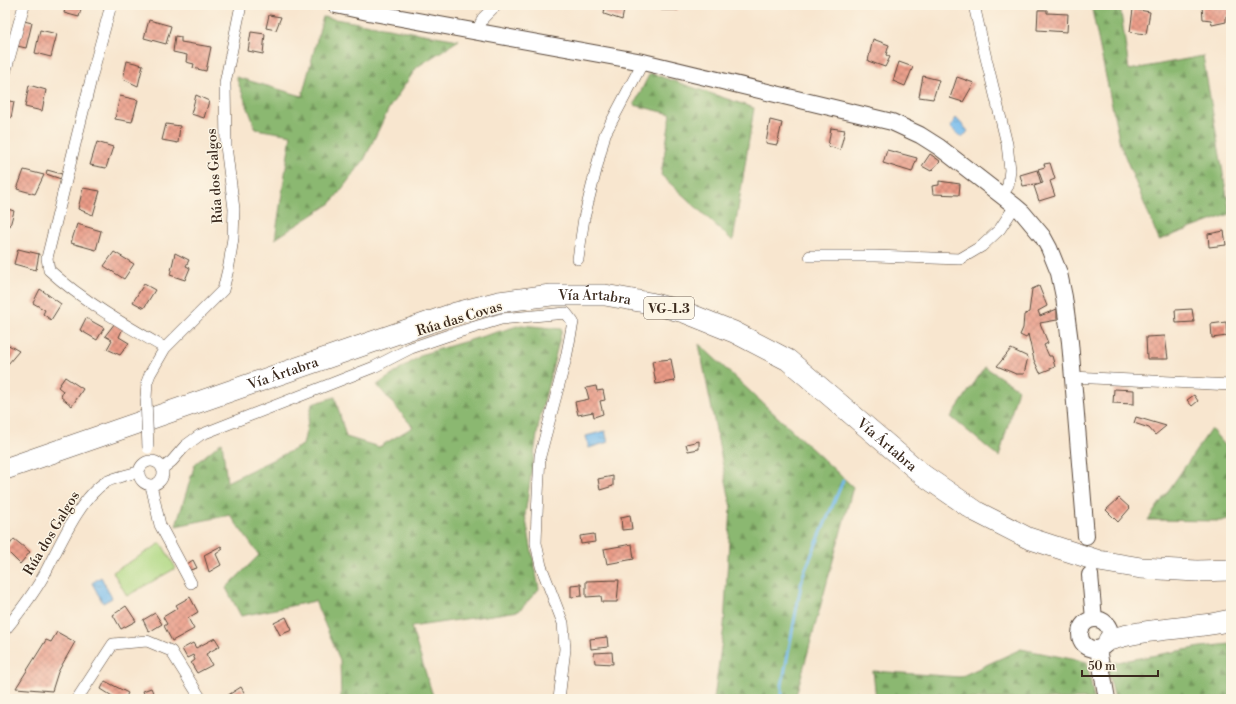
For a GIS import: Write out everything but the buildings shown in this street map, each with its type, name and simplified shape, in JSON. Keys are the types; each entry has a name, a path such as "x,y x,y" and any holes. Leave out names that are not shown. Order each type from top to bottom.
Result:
{"highway":[{"name":"Vía Ártabra","path":"5,469 456,313 499,302 551,295 605,296 650,303 684,312 734,332 788,360 923,475 977,512 1028,538 1099,561 1141,568 1197,572 1231,570"},
{"path":"5,456 58,451"},
{"path":"5,481 58,451"},
{"path":"1104,645 1135,633 1212,625 1231,620"}],"street":[{"path":"5,73 24,5"},
{"path":"111,5 92,75 47,258 49,270 60,280 117,320 165,348"},
{"name":"Rúa dos Galgos","path":"148,461 146,382 165,348 223,290 229,265 233,238 234,209 226,146 225,83 241,5"},
{"path":"336,5 368,9 477,32 642,62 892,122 920,135 939,147 1022,212 1043,237 1059,273 1070,342 1086,536"},
{"path":"477,32 484,18 496,5"},
{"path":"974,5 1008,144 1010,170 1008,186 1002,196"},
{"path":"578,259 584,218 605,134 642,62"},
{"path":"810,256 875,256 960,259 982,246 1000,229 1015,206"},
{"name":"Rúa das Covas","path":"162,469 172,461 185,446 200,435 374,367 411,348 501,319 566,313 573,322 566,358 540,456 536,522 536,543 541,566 563,623 565,649 559,699"},
{"path":"1073,377 1231,385"},
{"path":"148,461 159,464 162,469 163,473 161,480 158,483 151,485 139,478 138,472 141,465 148,461"},
{"name":"Rúa dos Galgos","path":"5,630 43,576 58,545 88,498 106,483 125,475 138,472"},
{"path":"151,485 160,525 191,583"},
{"path":"1090,575 1094,619"},
{"path":"1104,645 1088,648 1084,645 1080,636 1082,627 1089,620 1094,619 1104,622 1108,625 1110,630 1104,645 1107,699"},
{"path":"77,699 113,644 146,641 171,651 201,699"}],"green space":[{"path":"1091,5 1120,5 1129,70 1203,56 1230,214 1159,240 1120,144"},
{"path":"323,17 459,40 417,67 389,108 364,160 331,203 275,239 291,135 256,129 236,77 302,96"},
{"path":"650,73 754,108 733,241 661,175 671,114 634,105"},
{"path":"521,325 562,329 539,422 525,515 539,589 519,611 411,627 434,699 341,699 340,660 315,601 241,616 226,588 259,555 230,515 176,526 195,464 222,442 227,482 303,445 312,404 335,397 346,437 379,447 413,427 377,385 423,354"},
{"path":"699,344 853,487 795,699 714,699 724,626 731,506"},
{"path":"985,367 1018,389 999,457 951,417"},
{"path":"1211,429 1231,452 1231,518 1221,521 1148,520"},
{"path":"161,543 176,568 127,596 113,572"},
{"path":"1231,644 1231,699 1115,699 1106,664 1201,647"},
{"path":"1021,649 1087,662 1094,699 876,699 873,671 960,677"}],"water":[{"path":"956,118 968,131 962,138 950,127"},
{"path":"605,431 608,442 589,448 586,436"},
{"path":"101,577 112,598 103,603 92,583"}],"waterway":[{"path":"782,699 782,685 803,575 843,481"}]}
